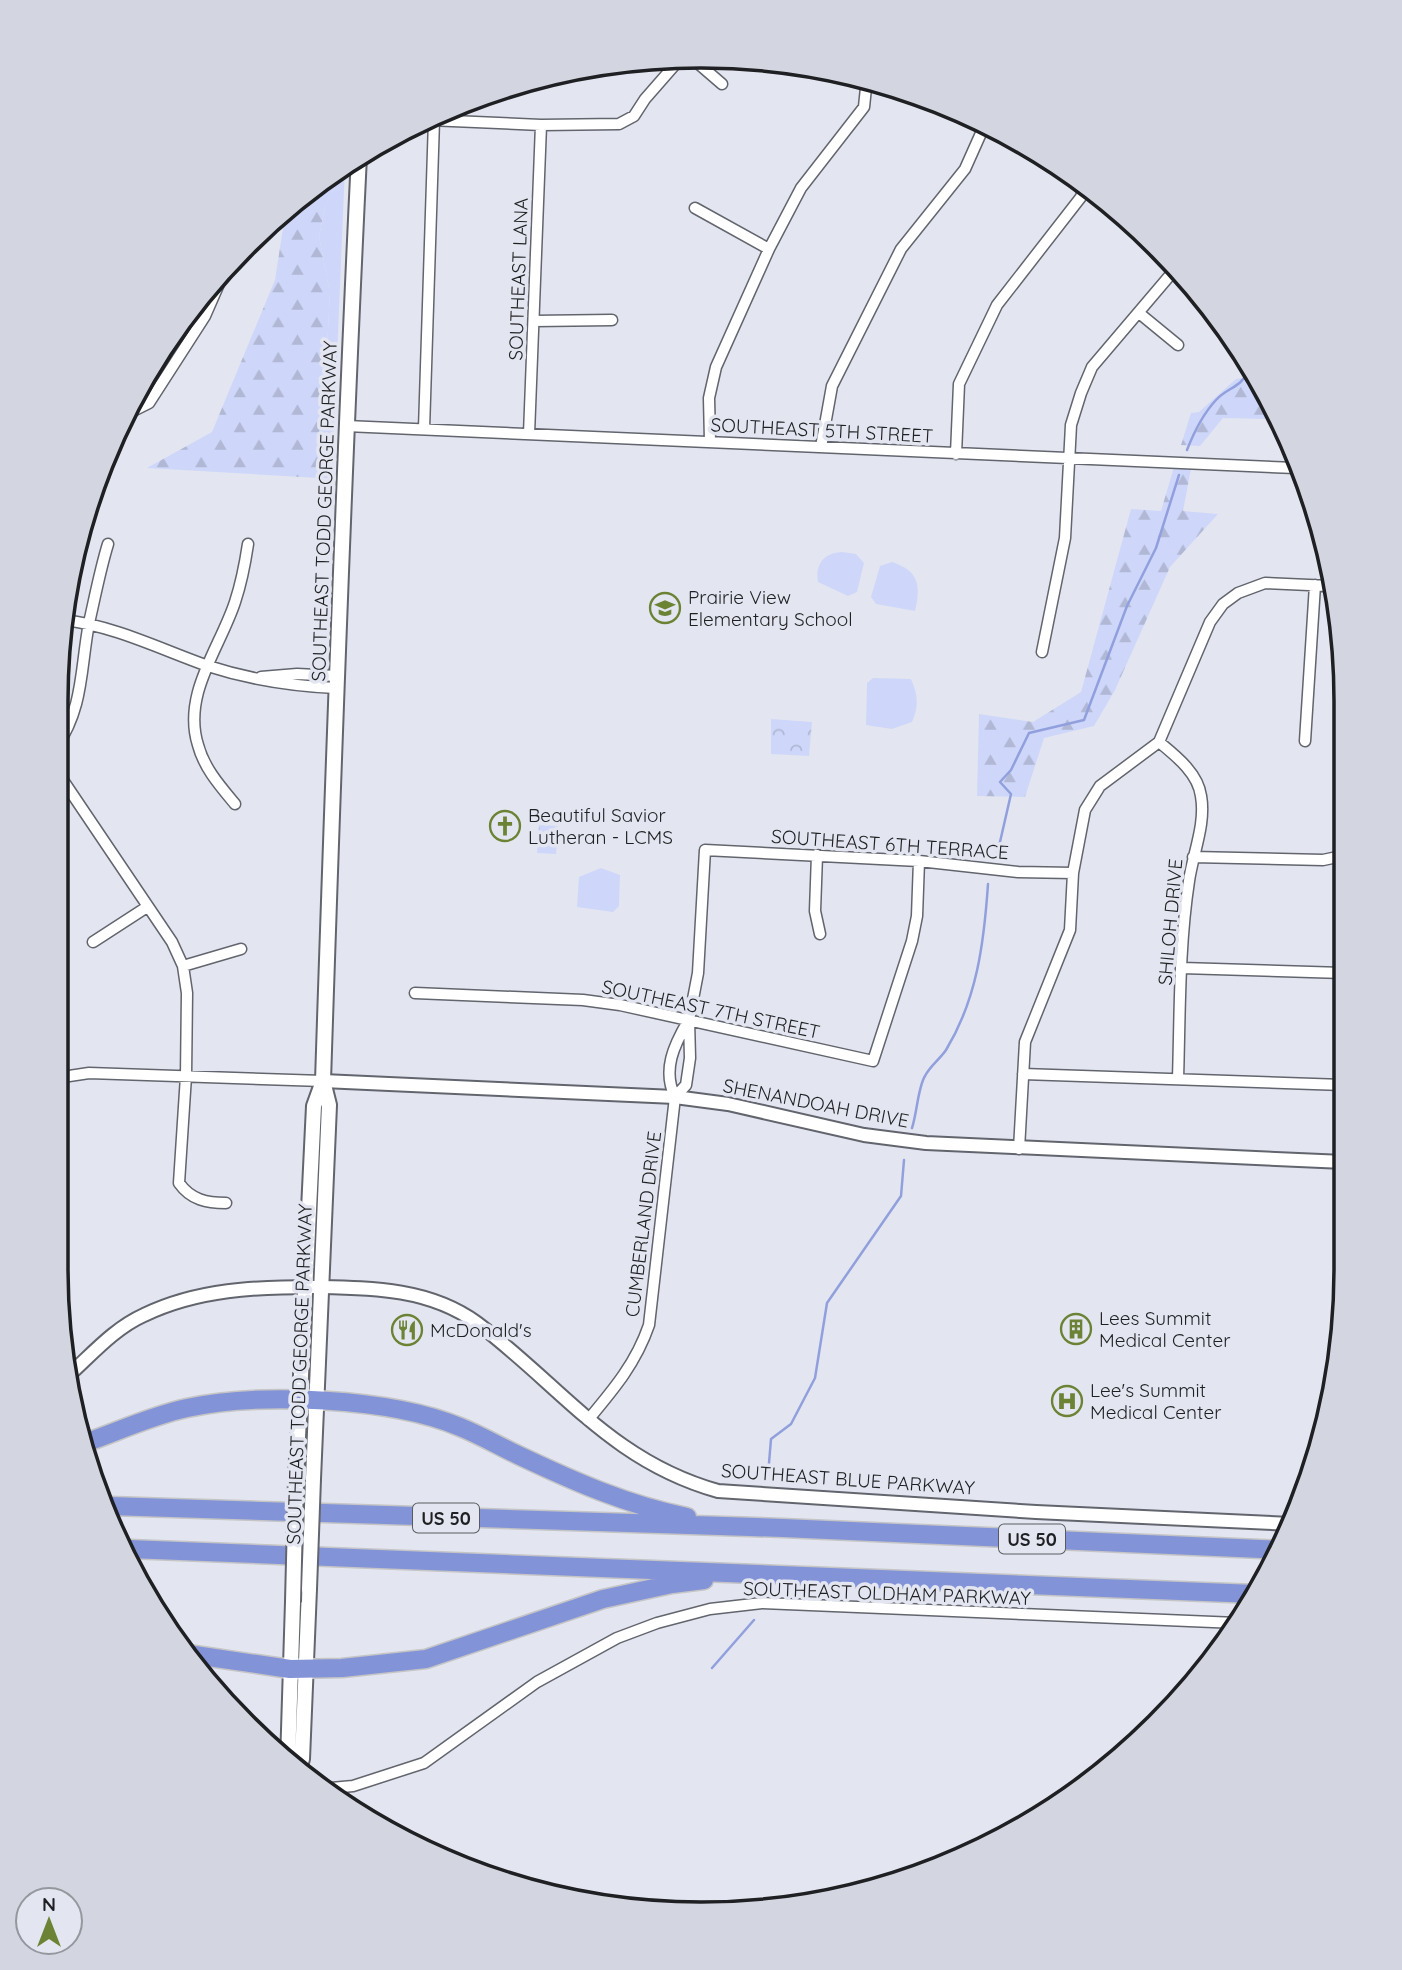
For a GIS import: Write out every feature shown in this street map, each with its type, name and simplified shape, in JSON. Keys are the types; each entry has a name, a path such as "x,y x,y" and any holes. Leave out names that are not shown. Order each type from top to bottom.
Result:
{"highway":[{"path":"92,1440 144,1419 225,1401 308,1400 417,1413 460,1426 603,1493 658,1511 710,1521 783,1528"},
{"name":"US 50","path":"114,1506 783,1528 1268,1548"},
{"name":"US 50","path":"134,1549 1244,1594"},
{"path":"200,1656 298,1669 426,1660 569,1609 635,1591 717,1579 764,1580 776,1574"}],"main road":[{"name":"SOUTHEAST TODD GEORGE PARKWAY","path":"308,1400 323,1287 329,1105 323,1082 326,985 346,426 358,169"},
{"name":"SOUTHEAST TODD GEORGE PARKWAY","path":"298,1669 309,1589 313,1479 308,1400 306,1287 314,1107 323,1082"},
{"path":"302,1760 293,1601 296,1479 308,1400"},
{"path":"289,1749 298,1669"}],"street":[{"path":"704,68 722,84"},
{"path":"449,121 541,125 619,124 634,116 672,69"},
{"path":"710,442 709,398 716,367 769,248 801,188 864,107 866,90"},
{"name":"SOUTHEAST LANA","path":"529,434 541,125"},
{"path":"424,429 431,129"},
{"path":"821,447 832,386 901,248 965,169 981,134"},
{"path":"956,454 959,384 996,305 1081,196"},
{"path":"695,208 769,248"},
{"path":"1042,652 1065,538 1071,425 1092,368 1169,276"},
{"path":"142,407 149,403 205,316 213,299"},
{"path":"1139,313 1178,345"},
{"path":"534,321 612,320"},
{"name":"SOUTHEAST 5TH STREET","path":"346,426 1289,468"},
{"path":"68,728 77,706 89,624 108,544"},
{"path":"235,804 205,765 197,744 194,723 197,699 207,665 234,604 248,544"},
{"path":"1019,1149 1026,1042 1070,930 1073,873 1085,810 1100,786 1159,742 1210,622 1223,604 1238,593 1265,583 1323,586"},
{"path":"1305,741 1315,585"},
{"path":"74,622 110,629 250,679 298,674 337,682"},
{"name":"SHILOH DRIVE","path":"1159,742 1184,763 1201,793 1202,816 1188,881 1178,1079"},
{"path":"68,788 172,942 183,966 187,993 186,1076 179,1183 188,1195 211,1203 226,1203"},
{"name":"SOUTHEAST 6TH TERRACE","path":"705,850 919,861 1018,872 1073,873"},
{"name":"CUMBERLAND DRIVE","path":"675,1097 686,1086 690,1058 689,1020 698,973 705,850"},
{"path":"817,855 815,911 820,934"},
{"path":"1193,858 1323,860 1334,858"},
{"name":"SOUTHEAST 7TH STREET","path":"415,993 620,1004 873,1062 912,941 917,916 919,861"},
{"path":"93,942 147,907"},
{"path":"183,966 241,948"},
{"path":"1182,968 1334,973"},
{"name":"CUMBERLAND DRIVE","path":"588,1420 626,1374 636,1358 649,1325 675,1097 668,1083 673,1052 689,1020"},
{"path":"68,1076 89,1073 323,1082"},
{"path":"1023,1074 1334,1086"},
{"name":"SHENANDOAH DRIVE","path":"323,1082 675,1097 728,1104 864,1135 926,1143 1334,1161"},
{"name":"SOUTHEAST BLUE PARKWAY","path":"76,1368 123,1326 164,1306 224,1291 280,1286 390,1289 422,1296 476,1322 588,1420 634,1454 657,1468 718,1491 1036,1512 1280,1523"},
{"name":"SOUTHEAST OLDHAM PARKWAY","path":"338,1787 353,1786 424,1763 537,1682 617,1638 657,1623 710,1609 762,1603 1226,1623"}],"green space":[{"path":"344,178 332,478 318,478 321,376 327,347 330,293 319,236 325,207 336,184"},
{"path":"336,184 325,207 319,236 330,293 327,347 321,376 318,478 147,468 212,432 275,280 283,226"},
{"path":"1245,378 1265,419 1223,418 1200,446 1181,445 1191,413 1199,412 1236,379"},
{"path":"1174,467 1191,469 1183,511 1218,514 1170,567 1115,690 1094,726 1044,738 1025,797 977,796 979,714 1033,722 1081,692 1131,509 1161,511"},
{"path":"842,552 856,554 864,563 857,592 848,596 818,582 817,576 826,557"},
{"path":"892,562 908,570 916,580 918,594 915,611 876,604 871,597 880,566"},
{"path":"873,678 911,679 917,700 912,722 892,729 866,725 867,683"},
{"path":"771,719 812,722 809,756 771,754"},
{"path":"539,825 558,826 556,854 537,853"},
{"path":"601,868 620,875 619,906 613,912 577,907 579,877"}],"waterway":[{"path":"1187,450 1211,406 1244,378"},
{"path":"997,855 1011,794 1000,782 1011,770 1029,733 1084,720 1127,606 1156,548 1179,475"},
{"path":"912,1128 923,1081 957,1031 972,991 981,949 988,884"},
{"path":"768,1475 771,1439 791,1424 815,1378 827,1303 901,1196 904,1160"},
{"path":"712,1668 754,1620"}],"place":[{"name":"Prairie View Elementary School","path":"665,608"},
{"name":"Beautiful Savior Lutheran - LCMS","path":"505,826"},
{"name":"Lees Summit Medical Center","path":"1076,1329"},
{"name":"McDonald's","path":"407,1330"},
{"name":"Lee's Summit Medical Center","path":"1067,1401"}]}
